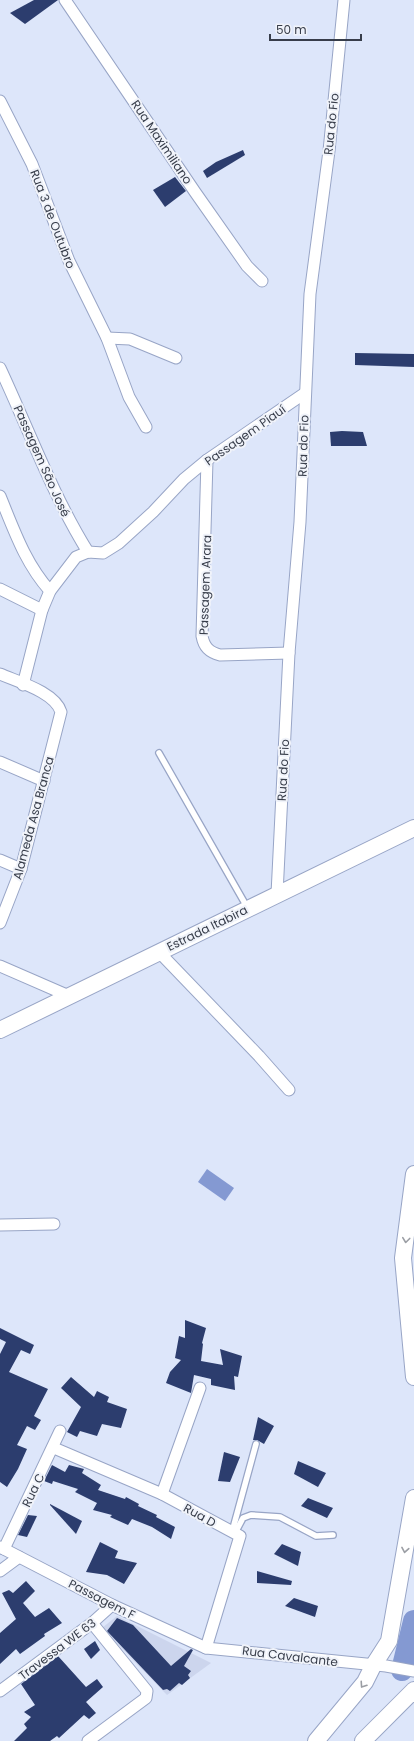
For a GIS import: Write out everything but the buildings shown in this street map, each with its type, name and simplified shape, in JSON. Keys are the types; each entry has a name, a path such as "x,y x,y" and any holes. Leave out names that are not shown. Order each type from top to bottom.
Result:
{"main road":[{"name":"Estrada Itabira","path":"0,1030 277,894 414,824"},
{"path":"414,1174 403,1258 414,1377"},
{"path":"316,1741 380,1666 389,1641 414,1498"},
{"path":"363,1741 414,1690"}],"street":[{"name":"Rua Maximiliano","path":"65,0 247,266 262,281"},
{"name":"Rua do Fio","path":"277,894 289,652 300,522 310,294 329,151 344,0"},
{"name":"Rua 3 de Outubro","path":"0,101 32,164 69,261 107,338 129,397 146,427"},
{"path":"107,338 118,337 134,340 176,358"},
{"name":"Passagem São José","path":"0,368 25,422 44,470 70,522 88,552"},
{"name":"Passagem Piauí","path":"88,552 104,553 118,543 153,512 184,479 207,460 305,393"},
{"name":"Passagem Arara","path":"207,460 202,636 204,644 212,652 220,655 289,652"},
{"path":"0,496 18,541 31,567 50,591"},
{"path":"0,674 23,685 42,610 50,591 76,557 88,552"},
{"path":"0,589 42,610"},
{"name":"Alameda Asa Branca","path":"0,924 20,869 61,712 59,706 52,698 23,685"},
{"path":"0,762 44,781"},
{"path":"0,860 20,869"},
{"path":"160,952 259,1056 289,1090"},
{"path":"0,966 69,996"},
{"path":"0,1225 54,1224"},
{"path":"162,1494 200,1388"},
{"name":"Rua C","path":"2,1548 54,1448 60,1432"},
{"name":"Rua D","path":"54,1448 162,1494 233,1533"},
{"path":"206,1648 240,1536 233,1533"},
{"name":"Passagem F","path":"2,1548 112,1605 206,1648"},
{"path":"0,1571 19,1556"},
{"name":"Travessa WE 63","path":"0,1691 92,1623 112,1605"},
{"path":"88,1741 146,1698 147,1691 92,1623"},
{"name":"Rua Cavalcante","path":"206,1648 380,1666 413,1671"}],"lane":[{"path":"159,753 247,908"},
{"path":"233,1533 256,1444"},
{"path":"233,1533 243,1518 251,1515 280,1517 316,1536 333,1535"}],"shaded area":[{"path":"117,1616 211,1663 167,1695 102,1628"}],"water":[{"path":"207,1169 234,1188 225,1201 198,1182"}],"waterway":[{"path":"402,1670 414,1621"}]}
